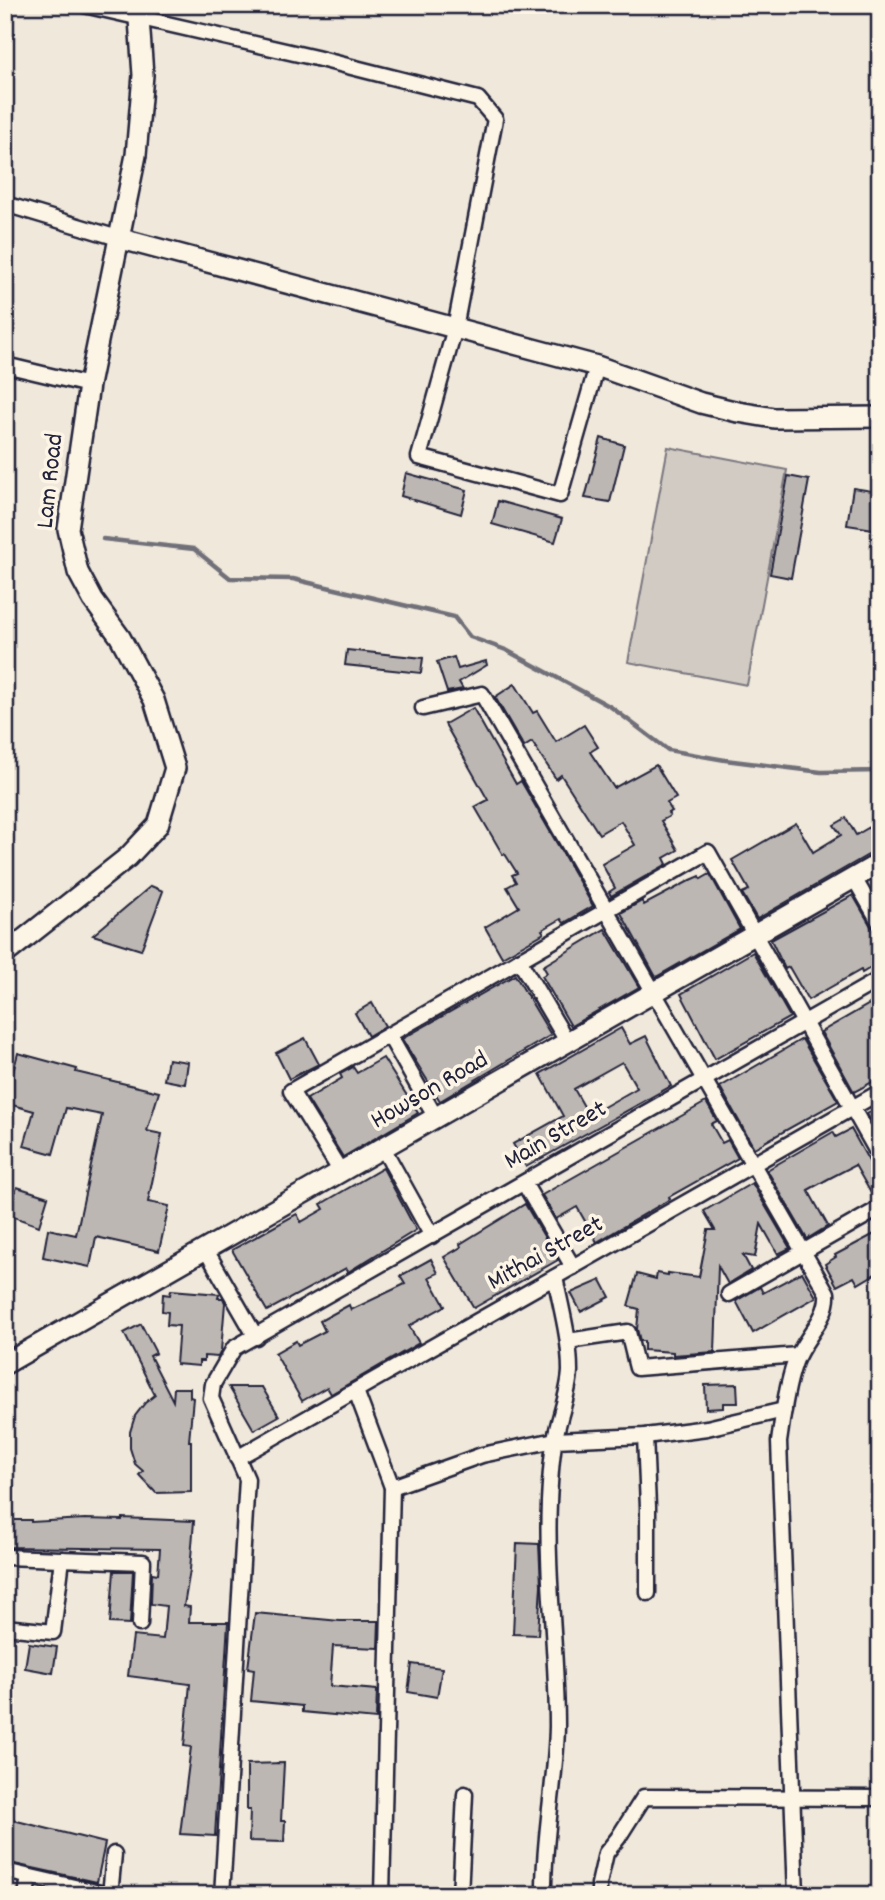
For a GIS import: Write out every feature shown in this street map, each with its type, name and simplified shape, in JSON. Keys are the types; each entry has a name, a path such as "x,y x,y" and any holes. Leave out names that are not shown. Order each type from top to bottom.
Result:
{"street":[{"path":"84,5 138,12 478,99 495,119 455,328 419,457 560,495 597,366"},
{"name":"Lam Road","path":"5,954 128,857 158,825 175,768 154,700 120,638 93,600 78,572 68,529 89,385 136,155 143,75 138,12"},
{"path":"5,204 118,238 597,366 738,412 775,418 880,417"},
{"path":"5,365 89,385"},
{"path":"423,708 482,694 827,1293 827,1302 798,1355 785,1395 779,1442 796,1895"},
{"path":"341,1172 291,1091 708,852 880,1157"},
{"name":"Howson Road","path":"5,1364 880,863"},
{"path":"854,878 880,923"},
{"path":"519,960 568,1043"},
{"name":"Main Street","path":"222,1895 247,1479 211,1398 213,1384 234,1348 880,979"},
{"path":"389,1035 436,1118"},
{"name":"Mithai Street","path":"237,1458 880,1092"},
{"path":"383,1148 432,1236"},
{"path":"524,1183 573,1267"},
{"path":"729,1294 880,1208"},
{"path":"206,1250 257,1337"},
{"path":"544,1895 543,1860 555,1778 557,1724 549,1575 549,1502 555,1440 570,1373 568,1341 555,1277"},
{"path":"568,1341 628,1332 637,1368 798,1355"},
{"path":"356,1391 393,1487 382,1895"},
{"path":"393,1487 482,1455 555,1440 645,1436 707,1428 784,1410"},
{"path":"645,1436 648,1593"},
{"path":"5,1557 143,1562 140,1624"},
{"path":"5,1627 53,1632 62,1559"},
{"path":"460,1895 465,1794"},
{"path":"599,1895 606,1853 644,1797 880,1797"},
{"path":"5,1871 110,1895 114,1854"},
{"path":"26,1895 29,1877"}],"shaded area":[{"path":"668,447 787,470 747,685 628,662"}],"building":[{"path":"601,438 624,445 610,502 585,498"},
{"path":"406,473 467,490 461,514 401,496"},
{"path":"788,476 809,480 791,578 770,574"},
{"path":"853,488 879,492 880,530 847,525"},
{"path":"498,501 562,519 555,542 492,524"},
{"path":"347,650 423,658 421,673 345,665"},
{"path":"454,657 458,669 486,661 487,665 459,682 463,689 447,692 437,662"},
{"path":"515,684 533,713 537,711 556,742 584,725 598,747 590,752 614,788 656,765 676,798 667,803 672,811 668,813 670,816 661,821 678,850 664,858 667,864 611,896 609,892 615,888 602,864 635,845 621,821 599,834 561,775 556,779 532,742 524,747 495,697"},
{"path":"473,708 516,784 521,781 593,906 564,923 561,919 542,930 544,933 502,957 485,927 519,907 507,887 516,882 512,875 517,873 505,854 503,855 475,807 488,800 445,724"},
{"path":"846,818 856,835 880,821 880,848 757,919 742,893 749,890 732,860 796,823 813,852 841,835 834,825"},
{"path":"710,874 740,929 656,977 621,913 642,901 644,905 691,880"},
{"path":"151,886 163,891 141,950 93,935"},
{"path":"853,895 872,928 880,933 880,962 808,1000 789,967 785,969 771,940"},
{"path":"605,929 639,987 571,1026 542,976 547,973 543,966"},
{"path":"753,952 790,1017 715,1059 681,994"},
{"path":"515,975 551,1035 440,1101 402,1039"},
{"path":"880,998 880,1078 854,1092 821,1032"},
{"path":"372,1003 385,1026 368,1036 355,1013"},
{"path":"621,1028 630,1044 646,1036 671,1086 526,1167 513,1144 563,1116 540,1074","holes":["622,1062 637,1088 593,1113 590,1108 586,1110 574,1089"]},
{"path":"305,1038 319,1064 289,1079 276,1053"},
{"path":"802,1039 838,1101 754,1148 720,1087"},
{"path":"18,1053 77,1069 76,1072 159,1092 147,1131 162,1134 148,1202 169,1206 159,1251 96,1237 90,1267 43,1257 48,1229 76,1235 102,1115 66,1108 53,1154 24,1146 34,1111 5,1103"},
{"path":"383,1058 418,1113 343,1157 307,1099 342,1078 340,1074 353,1067 357,1073"},
{"path":"168,1059 188,1062 185,1084 164,1080"},
{"path":"706,1102 717,1121 711,1124 722,1143 728,1140 738,1158 597,1242 577,1207 556,1219 542,1195"},
{"path":"880,1106 880,1137 867,1114"},
{"path":"851,1129 880,1181 880,1198 875,1200 855,1165 808,1190 828,1226 807,1239 767,1170 833,1132 836,1137"},
{"path":"383,1168 416,1230 348,1272 346,1268 267,1311 232,1250 297,1214 301,1222 324,1209 321,1204"},
{"path":"752,1183 790,1248 778,1254 761,1224 755,1257 743,1255 751,1270 728,1284 718,1266 715,1352 673,1355 673,1352 644,1350 644,1341 640,1341 637,1329 639,1309 628,1306 637,1274 656,1279 657,1273 699,1277 708,1230 715,1230 704,1211"},
{"path":"17,1187 48,1197 39,1226 8,1215"},
{"path":"525,1204 558,1260 474,1308 444,1257 461,1247 460,1244"},
{"path":"880,1231 880,1271 858,1284 854,1277 837,1286 825,1264 836,1257 835,1255"},
{"path":"431,1259 438,1273 429,1277 445,1306 409,1326 419,1343 331,1394 327,1387 302,1401 275,1353 296,1341 298,1345 325,1331 320,1321 349,1305 351,1310 405,1284 400,1276"},
{"path":"802,1272 816,1297 753,1333 736,1301 760,1287 763,1293"},
{"path":"601,1280 610,1297 581,1312 571,1293"},
{"path":"171,1290 219,1294 218,1298 223,1298 225,1303 221,1351 218,1357 204,1356 204,1361 199,1361 199,1366 176,1364 179,1326 167,1325 168,1312 162,1311 163,1294 170,1295"},
{"path":"141,1324 156,1353 150,1356 173,1401 174,1388 190,1388 190,1397 193,1398 189,1441 191,1492 156,1493 139,1475 143,1471 135,1464 130,1448 130,1432 135,1416 155,1395 124,1333"},
{"path":"737,1384 738,1403 723,1403 723,1408 706,1409 705,1385"},
{"path":"229,1387 262,1387 279,1416 254,1430"},
{"path":"122,1518 194,1521 184,1606 190,1607 189,1622 228,1622 215,1836 180,1834 191,1747 184,1746 190,1684 128,1676 133,1636 163,1639 166,1606 151,1604 152,1573 158,1574 160,1549 5,1547 5,1520 31,1522"},
{"path":"517,1543 539,1544 541,1585 538,1635 513,1634"},
{"path":"114,1571 133,1571 130,1624 110,1623"},
{"path":"255,1613 340,1621 379,1621 378,1648 333,1646 330,1686 377,1690 376,1719 302,1712 302,1706 251,1701 254,1669 248,1668"},
{"path":"29,1643 57,1647 53,1673 25,1668"},
{"path":"412,1664 442,1668 437,1697 408,1692"},
{"path":"284,1763 281,1821 285,1821 284,1842 249,1841 247,1764"},
{"path":"5,1818 105,1843 97,1882 5,1862"}],"waterway":[{"path":"103,539 194,549 230,578 293,579 454,617 470,637 506,650 611,707 668,750 821,772 880,771"}]}
